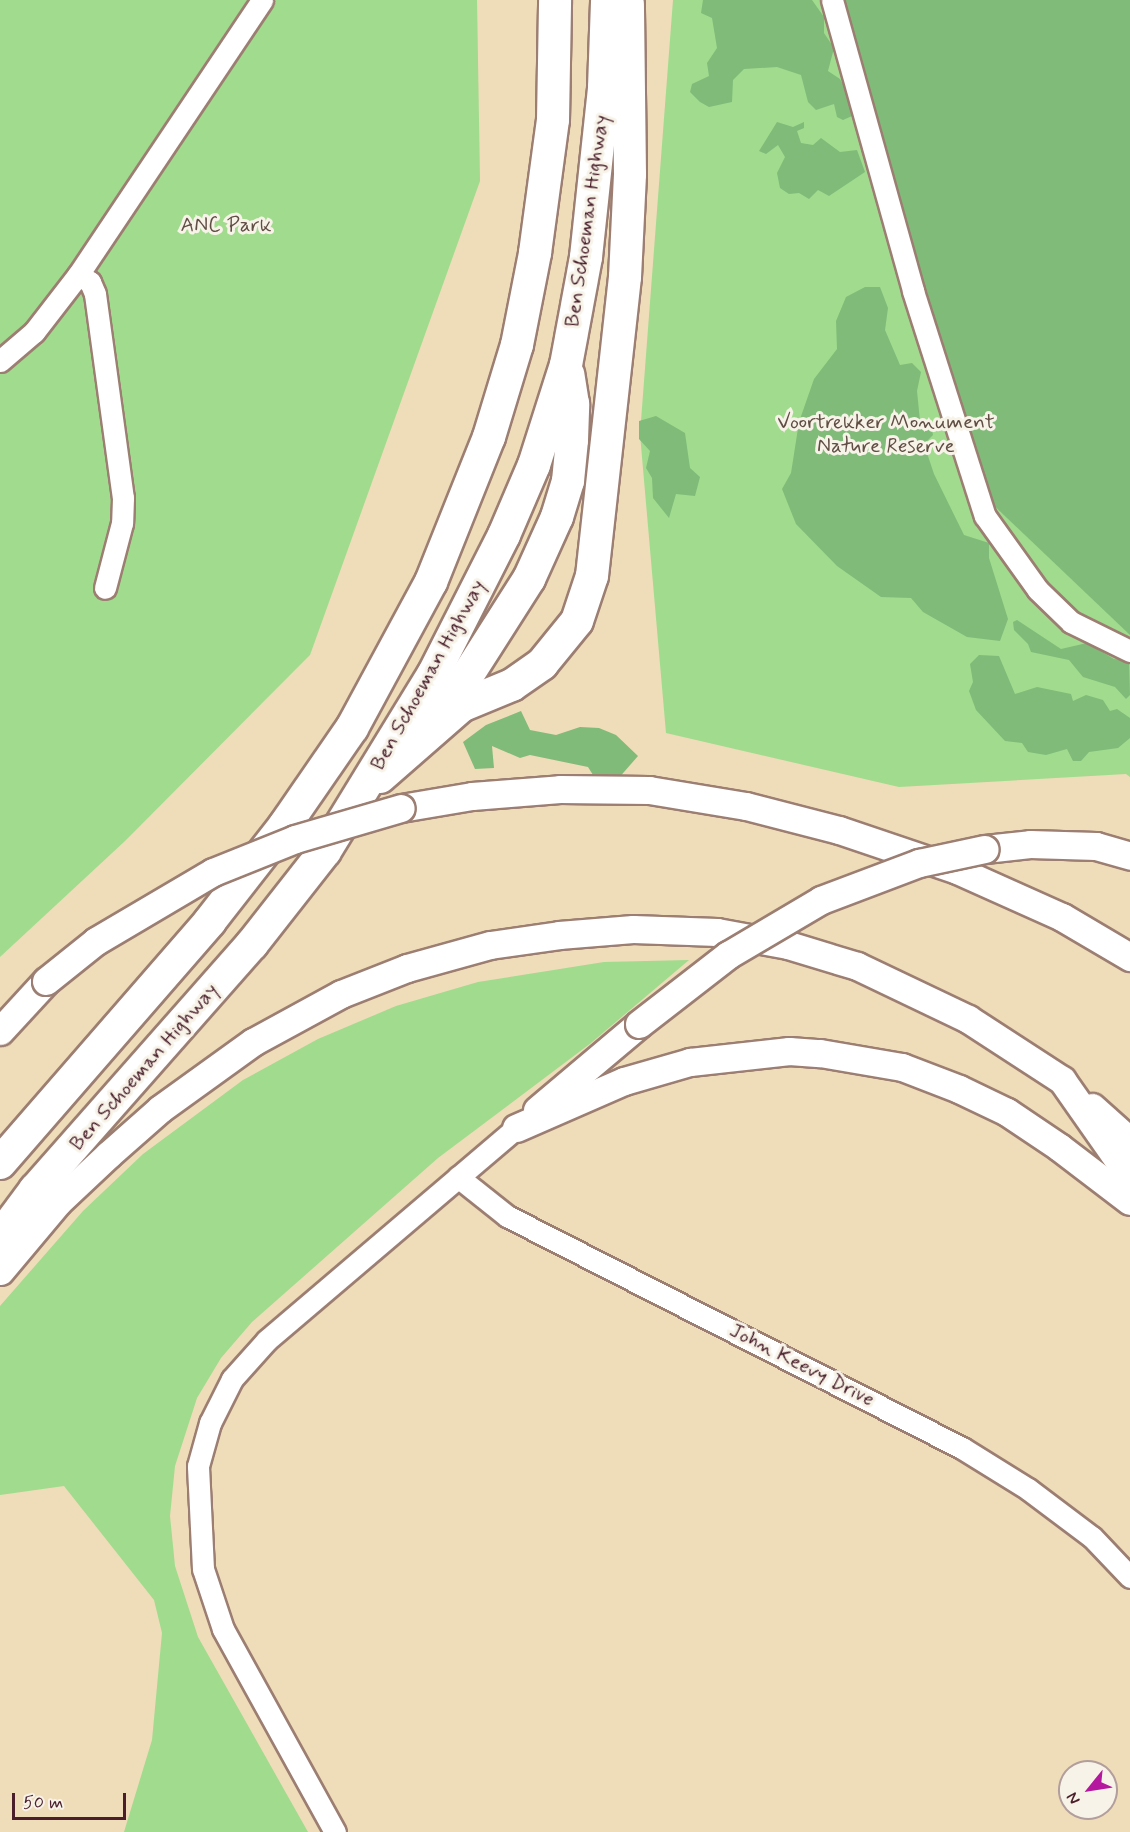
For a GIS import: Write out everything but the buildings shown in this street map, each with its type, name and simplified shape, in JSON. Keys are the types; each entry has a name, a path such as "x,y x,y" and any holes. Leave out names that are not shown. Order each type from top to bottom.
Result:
{"highway":[{"name":"Ben Schoeman Highway","path":"0,1163 210,921 285,825 352,728 431,582 489,436 517,345 535,253 553,120 555,0"},
{"name":"Ben Schoeman Highway","path":"0,1237 35,1190 252,944 325,851 433,675 504,535 534,465 566,364 586,257 604,88 607,0"},
{"path":"367,785 392,769 434,727 461,706 512,685 542,664 577,621 592,576 628,245 628,0"},
{"path":"434,727 529,579 557,517 568,481 572,440 573,404 566,364"}],"main road":[{"path":"0,1031 46,981 96,940 213,872 296,838 401,808 472,796 560,789 649,790 746,806 839,830 957,870 1062,917 1130,957"},
{"path":"516,1128 639,1024 728,955 821,900 919,863 985,849 1030,844 1096,846 1130,856"},
{"path":"0,1271 58,1202 108,1155 160,1109 253,1042 341,994 407,968 490,945 633,929 717,932 788,945 857,966 968,1019 1062,1080 1130,1141"},
{"path":"516,1128 624,1081 690,1062 789,1051 820,1053 902,1067 959,1089 1007,1112 1059,1147 1130,1201"},
{"path":"1062,1080 1130,1177"}],"street":[{"path":"0,361 34,332 78,275 262,0"},
{"path":"832,0 913,291 985,516 1031,582 1071,622 1130,651"},
{"path":"78,275 90,282 95,294 123,498 122,523 105,588"},
{"path":"335,1832 223,1629 203,1569 198,1466 210,1423 232,1379 260,1348 516,1128"},
{"name":"John Keevy Drive","path":"458,1177 507,1216 962,1448 1028,1489 1092,1537 1130,1577"}],"green space":[{"name":"ANC Park","path":"0,0 477,0 480,181 310,655 125,841 0,957"},
{"name":"Voortrekker Monument Nature Reserve","path":"673,0 1130,0 1130,777 1126,774 899,787 666,733 640,434"},
{"path":"703,0 812,0 824,17 824,33 834,48 828,71 840,79 850,97 856,109 852,116 843,120 837,117 834,104 816,110 808,102 801,75 777,67 744,69 733,80 732,102 709,107 700,102 690,92 692,84 709,76 707,63 717,48 712,18 701,13"},
{"path":"840,0 1130,0 1130,635 985,497"},
{"path":"777,122 793,127 804,122 804,128 797,131 801,143 813,145 821,138 840,152 857,150 865,172 829,196 818,190 809,199 799,193 789,194 780,188 777,173 785,157 778,145 766,154 759,151"},
{"path":"865,287 880,287 888,308 885,330 900,365 912,363 921,372 917,391 920,421 931,426 933,435 924,444 934,474 964,535 989,543 989,558 1008,619 1000,641 967,637 923,612 911,598 881,597 837,566 796,524 782,489 791,473 799,422 814,379 837,349 836,321 846,297"},
{"path":"656,416 685,433 690,468 700,477 695,496 676,494 669,518 653,498 652,478 646,468 650,451 639,439 639,421"},
{"path":"1017,620 1061,649 1087,643 1114,659 1129,660 1130,695 1126,699 1115,687 1083,677 1069,660 1031,652 1028,644 1014,630 1013,622"},
{"path":"979,655 999,656 1015,694 1037,687 1071,694 1073,701 1086,695 1103,700 1110,711 1117,709 1130,718 1130,738 1118,748 1089,752 1081,761 1073,761 1067,749 1046,755 1028,752 1022,743 1005,741 976,710 969,691 973,682 970,664"},
{"path":"521,711 530,730 556,735 580,727 599,728 616,735 638,756 617,780 600,786 588,767 530,755 520,758 492,746 494,768 475,769 463,742 486,725"},
{"path":"689,960 591,1043 438,1158 252,1322 221,1358 197,1398 175,1466 170,1516 175,1566 198,1637 308,1832 124,1832 152,1740 162,1633 154,1600 64,1486 0,1495 0,1306 83,1211 143,1154 243,1080 318,1039 396,1006 478,982 604,962"}]}
